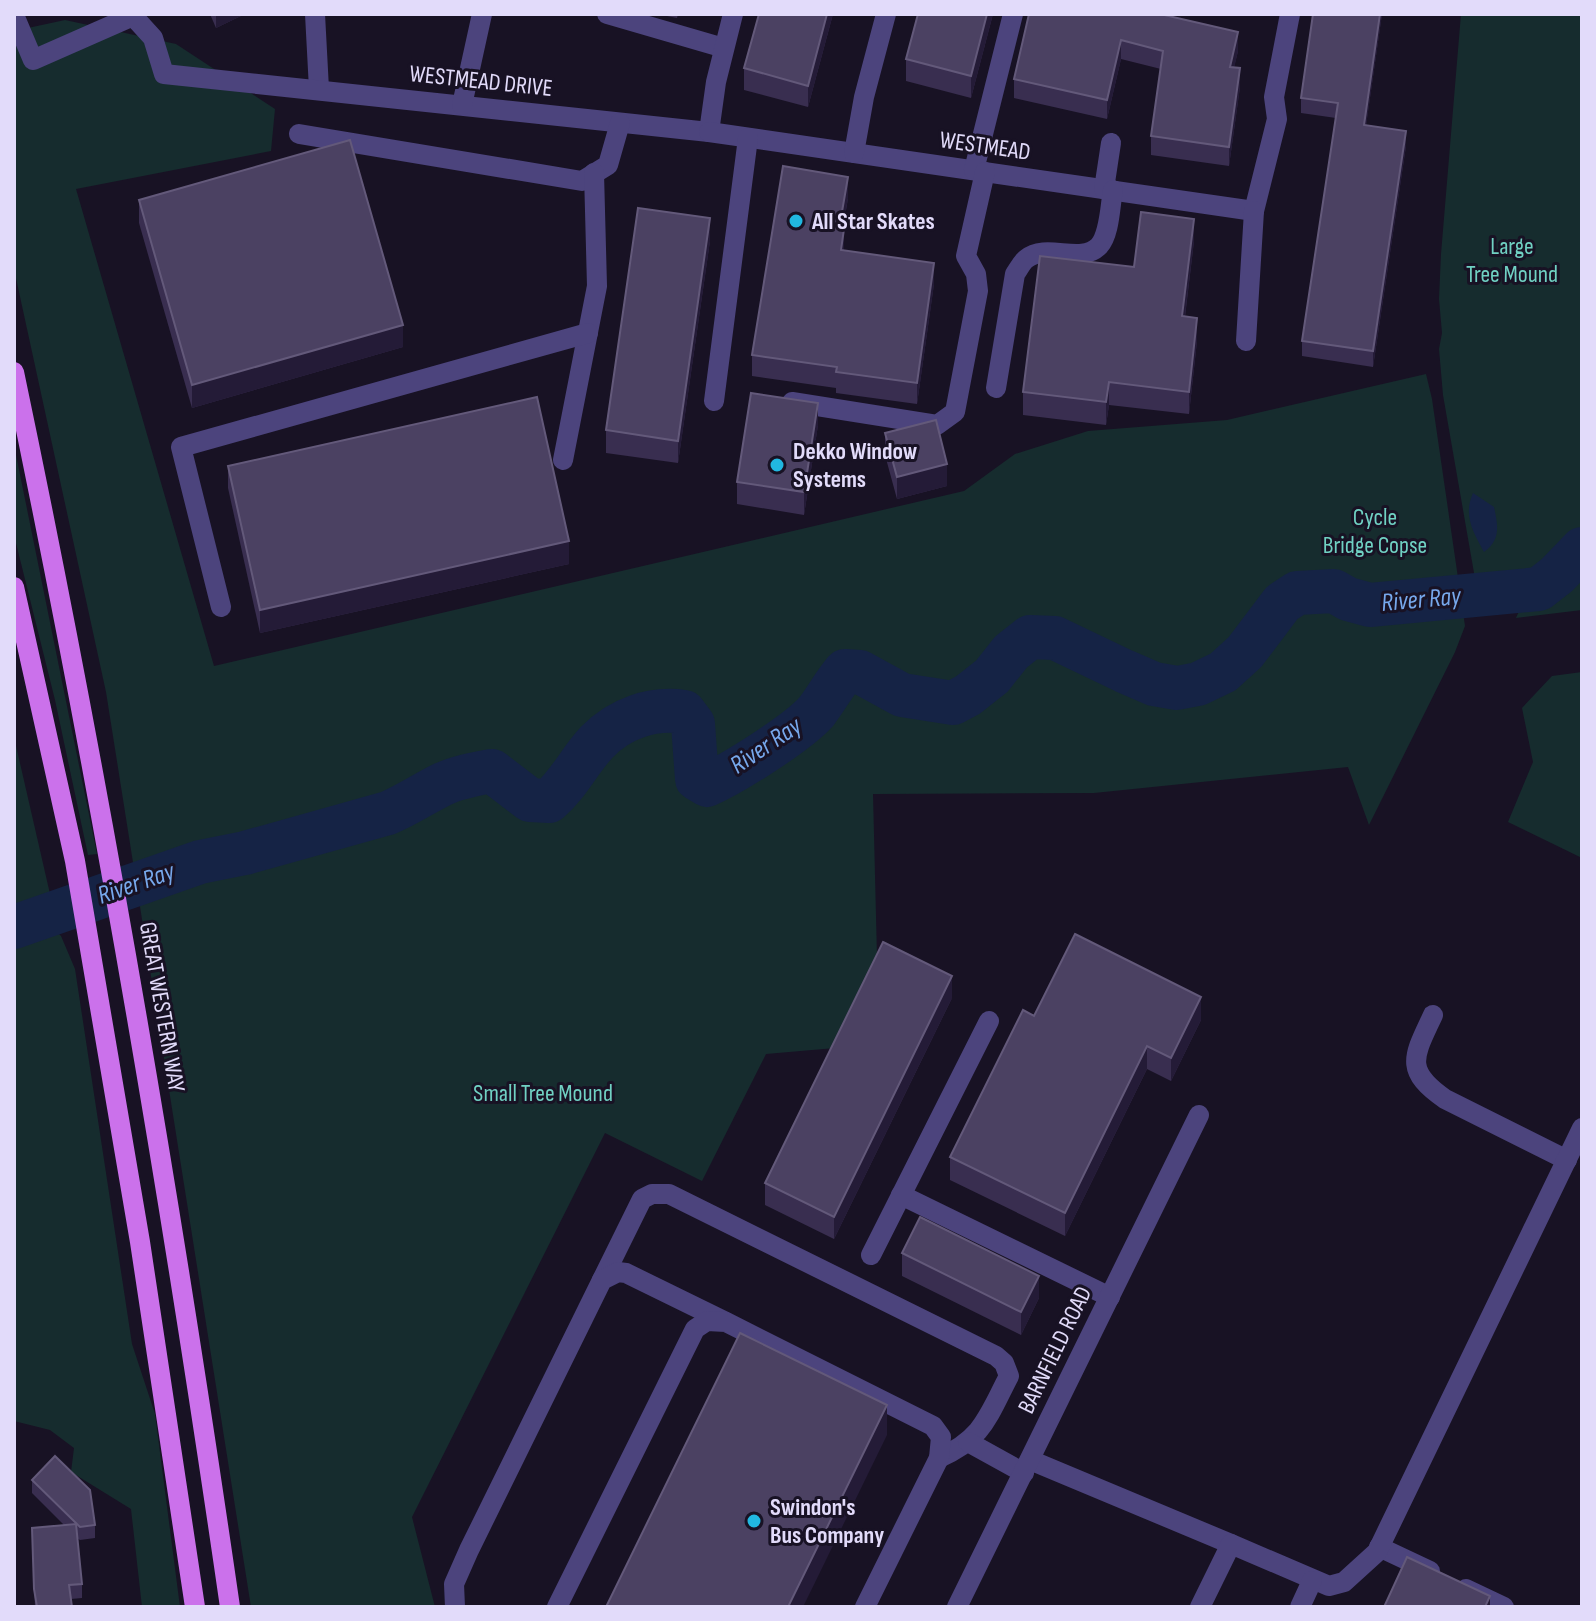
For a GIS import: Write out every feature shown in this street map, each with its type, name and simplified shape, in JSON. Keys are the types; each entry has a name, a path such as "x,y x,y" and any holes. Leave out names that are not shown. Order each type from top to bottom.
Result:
{"main road":[{"name":"GREAT WESTERN WAY","path":"14,372 110,851 177,1250 230,1607"},
{"path":"14,587 75,861 140,1242 195,1607"}],"street":[{"path":"315,14 319,89"},
{"path":"462,105 482,14"},
{"path":"607,14 724,48"},
{"path":"709,132 733,14"},
{"path":"854,153 864,97 886,14"},
{"path":"785,401 937,425 955,412 978,291 976,274 966,256 979,171 1013,14"},
{"path":"1246,341 1254,211 1277,119 1274,97 1290,14"},
{"name":"WESTMEAD DRIVE","path":"14,15 33,60 133,16 153,38 164,74 709,132"},
{"path":"299,134 582,181 608,165 620,123"},
{"name":"WESTMEAD","path":"709,132 1254,211"},
{"path":"714,401 748,138"},
{"path":"996,388 1015,274 1026,259 1040,253 1085,254 1099,246 1105,235 1111,143"},
{"path":"563,460 597,286 594,173"},
{"path":"221,607 181,447 588,333"},
{"path":"1433,1015 1417,1051 1417,1071 1427,1086 1445,1099 1567,1160"},
{"path":"871,1255 989,1021"},
{"name":"BARNFIELD ROAD","path":"957,1607 1199,1115"},
{"path":"968,1442 1231,1544 1312,1581 1329,1586 1344,1582 1379,1547 1582,1128"},
{"path":"455,1607 454,1584 469,1550 642,1199 652,1194 669,1194 996,1356 1004,1363 1009,1376 984,1424 968,1442 939,1458"},
{"path":"901,1195 1110,1297"},
{"path":"602,1280 618,1272 626,1273 933,1426 941,1437 939,1458 865,1607"},
{"path":"557,1607 695,1329 707,1321 726,1322"},
{"path":"1200,1607 1231,1544"},
{"path":"1379,1547 1504,1607"},
{"path":"1300,1607 1312,1581"}],"green space":[{"name":"Large Tree Mound","path":"1461,14 1582,14 1582,540 1543,578 1525,584 1477,590 1443,395 1439,349 1442,333 1439,299 1441,254"},
{"path":"65,20 176,44 275,109 271,151 76,189 214,666 964,491 1015,454 1088,431 1227,420 1426,374 1432,399 1465,626 1369,825 1348,767 1094,793 873,794 877,957 835,1048 766,1054 702,1181 605,1133 412,1517 435,1607 251,1607 106,692 14,269 14,31"},
{"path":"14,445 97,854 88,855 55,700 14,535"},
{"path":"1582,563 1582,610 1516,618 1520,609"},
{"path":"1582,672 1582,858 1508,822 1533,762 1522,708 1552,676"},
{"path":"14,737 50,894 14,906"},
{"path":"50,925 61,936 75,969 132,1344 155,1414 180,1607 142,1607 131,1509 71,1472 74,1448 50,1430 14,1421 14,938"}],"water":[{"path":"1473,493 1494,507 1496,537 1484,552 1469,516"}],"building":[{"path":"759,14 827,14 808,86 744,68"},
{"path":"918,14 987,14 971,76 906,59"},
{"path":"1029,14 1160,14 1238,32 1230,67 1240,68 1229,147 1151,136 1163,51 1121,40 1107,100 1014,79"},
{"path":"1313,14 1380,14 1364,125 1406,131 1373,351 1302,341 1338,103 1301,98"},
{"path":"350,140 403,325 192,385 139,200"},
{"path":"783,166 848,177 839,229 844,229 841,250 934,263 917,383 836,372 837,367 752,355"},
{"path":"638,208 710,218 678,441 606,430"},
{"path":"1141,212 1194,219 1182,316 1197,318 1189,392 1109,382 1106,402 1023,392 1040,256 1134,267"},
{"name":"Dekko Window Systems","path":"751,393 818,403 804,492 737,482"},
{"path":"537,397 569,541 260,610 228,466"},
{"path":"936,420 947,464 897,477 885,433"},
{"path":"1075,934 1201,997 1171,1058 1147,1046 1065,1213 950,1157 1023,1010 1034,1016"},
{"path":"883,942 952,976 834,1217 765,1183"},
{"path":"920,1217 1039,1276 1021,1312 902,1253"},
{"name":"Swindon's Bus Company","path":"740,1333 887,1405 788,1607 606,1607"},
{"path":"55,1456 90,1490 95,1525 80,1527 32,1480"},
{"path":"76,1524 82,1584 69,1585 72,1607 37,1607 32,1528"},
{"path":"1407,1557 1490,1596 1485,1607 1384,1607"}],"waterway":[{"name":"River Ray","path":"14,927 200,862 245,853 388,813 441,785 466,776 492,771 530,800 549,801 606,734 626,721 648,713 684,712 693,724 697,779 707,785 795,731 816,712 845,671 860,672 902,695 953,703 992,676 1011,652 1030,637 1055,638 1154,684 1177,688 1198,684 1223,672 1245,652 1282,603 1297,593 1334,591 1370,605 1539,589 1582,549"}],"place":[{"name":"All Star Skates","path":"796,221"},
{"name":"Dekko Window Systems","path":"777,465"},
{"name":"Swindon's Bus Company","path":"754,1521"}],"park label":[{"name":"Cycle Bridge Copse","path":"1375,531"},
{"name":"Small Tree Mound","path":"543,1093"}]}
